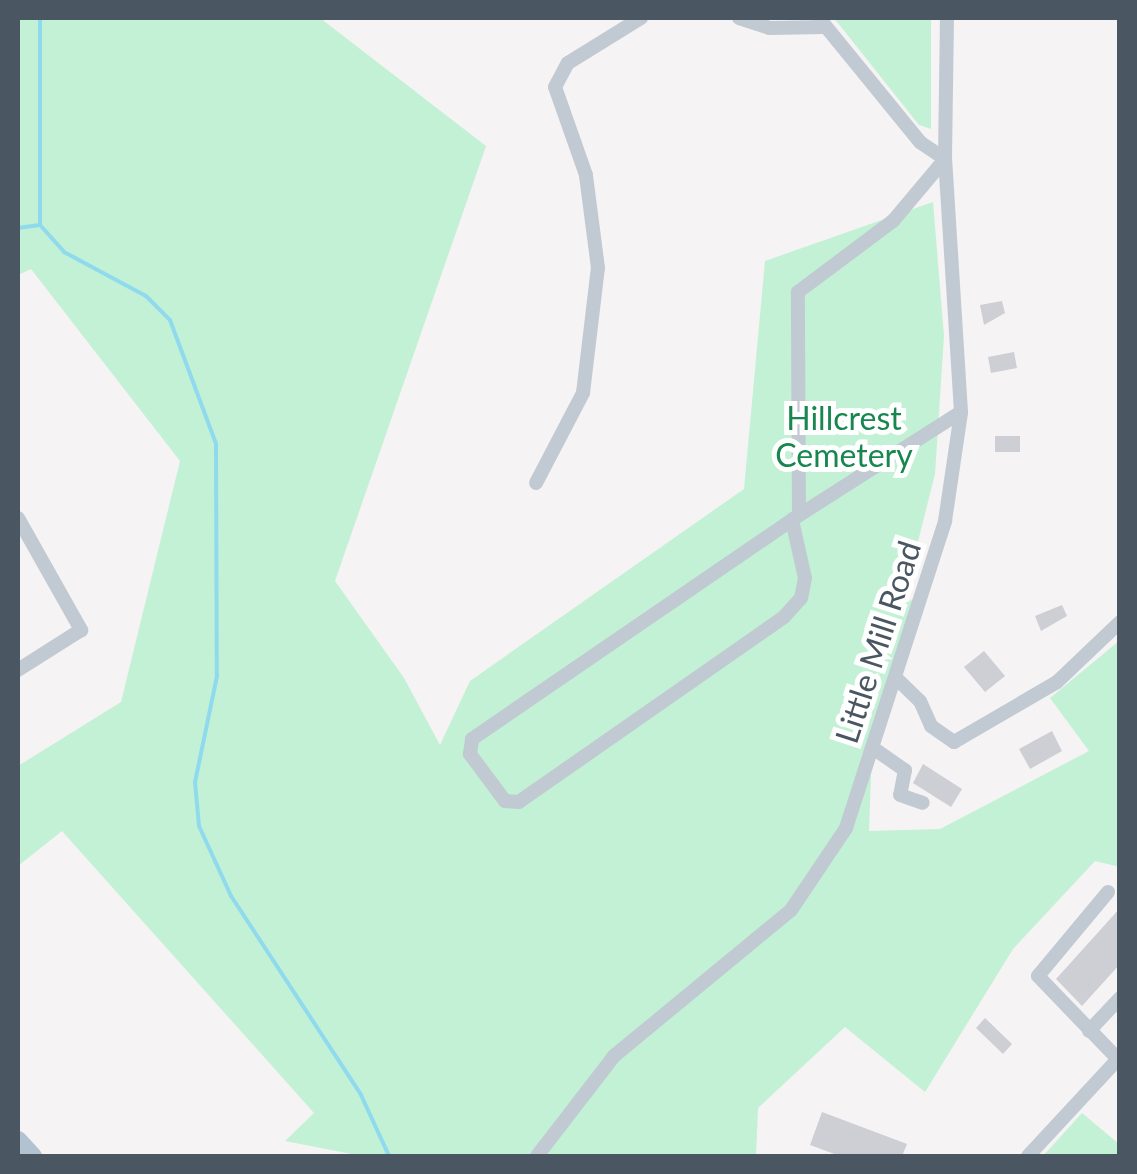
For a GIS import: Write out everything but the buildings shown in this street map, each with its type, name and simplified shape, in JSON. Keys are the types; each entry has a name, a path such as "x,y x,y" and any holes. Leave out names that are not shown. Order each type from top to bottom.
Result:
{"main road":[{"path":"18,1140 32,1156"}],"street":[{"path":"536,484 583,393 598,268 586,175 555,87 568,63 641,18"},
{"path":"739,18 769,28 821,22 879,84 920,142 945,159 893,221 798,292 796,517 805,578 801,598 784,617 519,802 504,801 470,754 472,739 796,517 961,412"},
{"name":"Little Mill Road","path":"537,1156 614,1056 790,910 846,828 945,521 961,412 945,159 947,18"},
{"path":"18,518 81,630 18,670"},
{"path":"896,678 920,701 932,726 954,742 1058,682 1120,622"},
{"path":"873,748 905,770 900,796 924,803"},
{"path":"1028,1156 1118,1057 1088,1031 1038,976 1108,892"},
{"path":"1088,1031 1120,998"}],"green space":[{"name":"Hillcrest Cemetery","path":"18,18 320,18 486,146 335,581 404,678 440,745 470,681 744,489 765,261 933,202 944,336 935,474 902,605 919,596 873,721 869,831 940,829 1089,751 1050,698 1119,641 1120,867 1095,861 1013,949 925,1092 845,1027 758,1108 756,1156 362,1156 285,1141 314,1113 62,831 18,866 18,766 121,702 180,461 31,269 18,275"},
{"path":"834,18 931,18 931,129 919,125"},
{"path":"1082,1113 1119,1144 1119,1156 1043,1156"}],"waterway":[{"path":"40,18 40,225 64,252 146,296 170,320 216,444 217,676 195,782 199,826 231,896 361,1095 389,1156"},
{"path":"18,228 40,225"}]}
